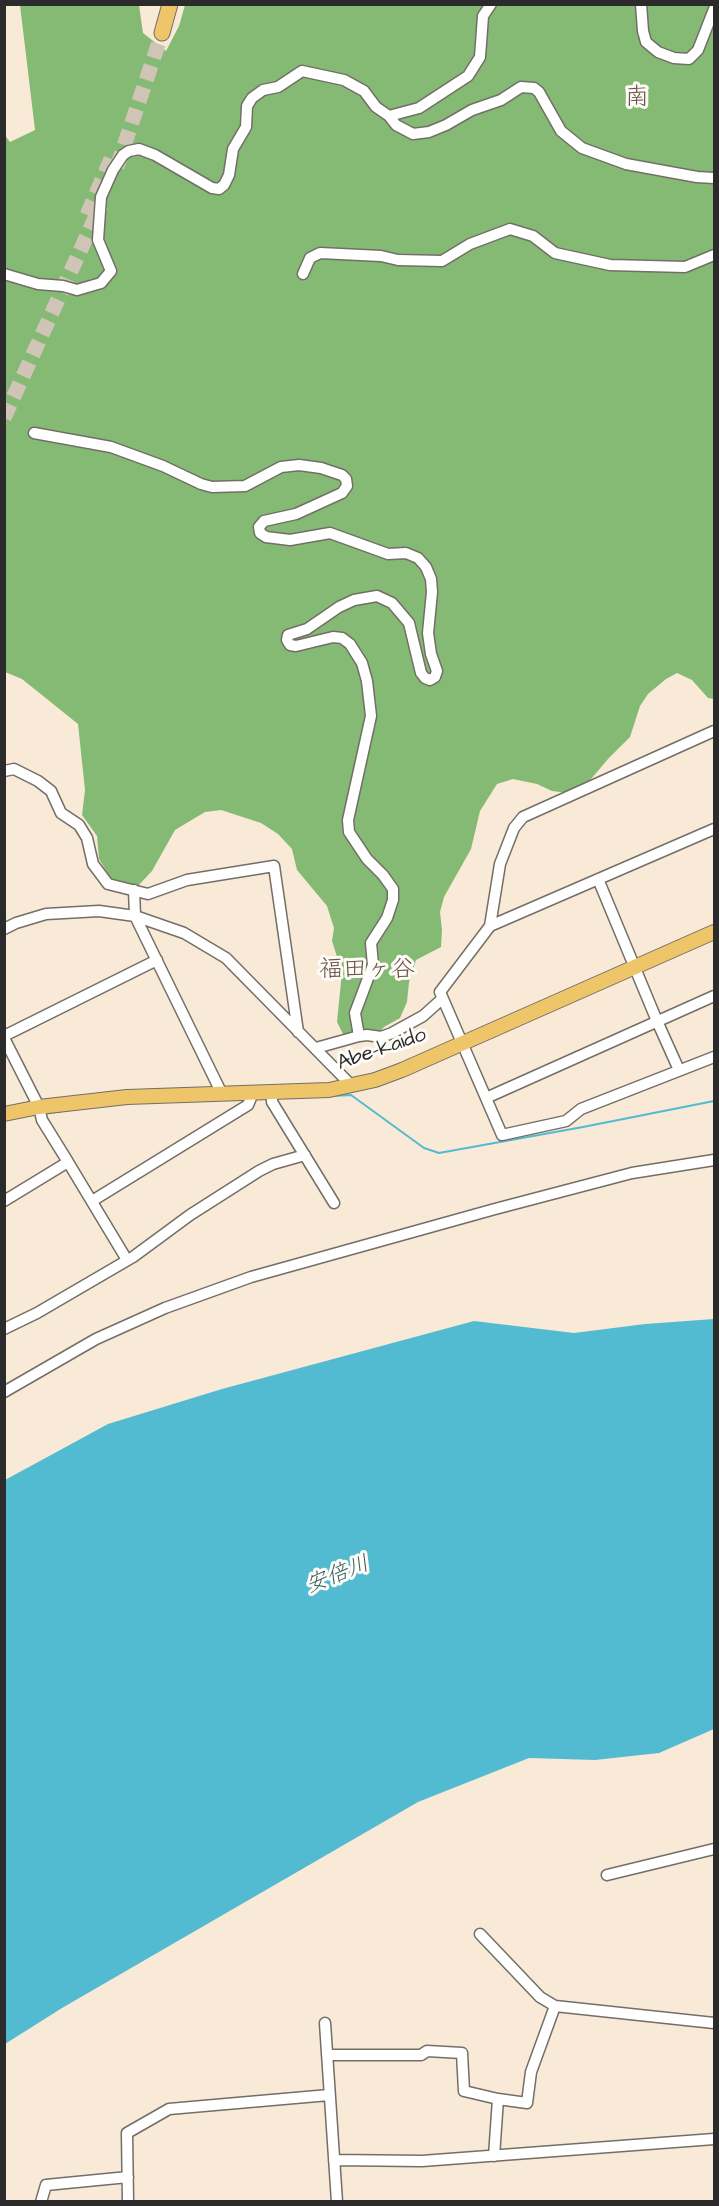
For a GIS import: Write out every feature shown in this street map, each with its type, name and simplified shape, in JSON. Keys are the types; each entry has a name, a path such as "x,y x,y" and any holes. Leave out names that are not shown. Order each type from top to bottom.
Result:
{"highway":[{"path":"165,4 159,32 170,4"}],"main road":[{"name":"Abe-kaido","path":"4,1114 39,1107 127,1097 329,1090 351,1085 402,1070 714,932"}],"street":[{"path":"389,116 419,108 468,76 480,57 483,16 491,4"},
{"path":"641,4 646,42 658,52 674,58 689,59 698,50 714,9"},
{"path":"4,274 38,284 63,286 77,290 101,283 111,271 98,240 101,197 113,170 123,155 139,149 155,154 212,188 219,189 230,175 233,149 246,127 247,106 252,98 263,90 278,87 302,71 344,80 364,91 376,107 389,116 396,125 413,134 429,132 472,110 501,100 521,87 531,87 539,92 561,131 582,148 626,164 714,178"},
{"path":"303,274 306,263 315,254 354,254 398,260 442,261 470,244 510,230 533,236 555,253 609,265 685,267 714,255"},
{"path":"34,432 111,447 212,487 245,486 281,467 299,465 321,468 342,475 347,486 342,493 296,514 264,521 259,527 260,533 266,537 290,540 330,534 388,554 406,553 418,558 426,567 431,579 432,592 428,633 431,654 437,671 435,677 430,680 421,673 409,623 392,603 377,596 354,600 339,607 307,629 288,635 287,640 290,645 296,646 333,637 342,638 350,644 362,663 367,681 371,716 348,820 349,832 367,859 383,874 393,889 393,900 387,918 371,943 373,965 355,1012 359,1036"},
{"path":"714,731 523,817 514,828 500,864 490,926 440,992 502,1135 566,1121 581,1109 714,1057"},
{"path":"4,771 14,769 38,781 51,791 61,813 79,825 87,838 93,864 108,884 148,894 188,880 274,866 298,1032"},
{"path":"490,926 714,829"},
{"path":"598,879 657,1021 680,1070"},
{"path":"134,890 135,915 222,1094"},
{"path":"4,929 46,914 99,911 135,915 184,933 226,958 351,1085"},
{"path":"127,1260 42,1120 39,1107 4,1037 157,960"},
{"path":"486,1098 714,996"},
{"path":"316,1047 359,1036 381,1038 423,1016 442,999"},
{"path":"272,1092 272,1102 334,1203"},
{"path":"92,1201 248,1104 253,1093"},
{"path":"4,1329 37,1313 127,1260 190,1215 259,1171 273,1164 305,1155"},
{"path":"4,1392 96,1339 165,1308 251,1277 632,1173 714,1160"},
{"path":"4,1201 68,1162"},
{"path":"607,1875 714,1849"},
{"path":"480,1934 540,1996 555,2006 714,2023"},
{"path":"327,2055 421,2055 427,2051 462,2053 464,2091 527,2103 531,2072 555,2006"},
{"path":"325,2023 337,2202"},
{"path":"128,2202 127,2133 169,2109 330,2095"},
{"path":"494,2156 498,2099"},
{"path":"334,2160 422,2161 714,2139"},
{"path":"41,2202 46,2185 128,2177"}],"green space":[{"path":"20,5 139,5 143,33 166,51 179,26 185,5 714,5 714,699 708,698 692,680 677,673 648,694 640,706 630,737 586,785 568,793 552,791 537,784 513,779 497,784 480,811 471,849 444,897 440,912 441,947 416,960 409,982 407,1002 400,1018 384,1027 377,1035 344,1036 337,1022 342,972 332,941 334,928 327,906 297,870 292,849 278,834 261,823 221,810 205,812 175,830 152,871 137,887 111,879 99,859 97,836 82,815 85,790 78,724 22,679 5,672 4,134 10,142 35,130"}],"water":[{"name":"安倍川","path":"714,1319 714,1729 659,1753 595,1760 529,1758 418,1802 62,2008 5,2044 5,1480 108,1424 222,1389 474,1321 574,1333 645,1324"}],"waterway":[{"path":"333,1096 351,1095 424,1148 439,1153 714,1101"},
{"path":"43,1114 70,1110"}],"tunnel":[{"path":"117,167 162,33"},
{"path":"87,215 114,152"},
{"path":"4,418 101,205"}],"district":[{"name":"南","path":"637,99"},
{"name":"福田ヶ谷","path":"367,971"}]}
